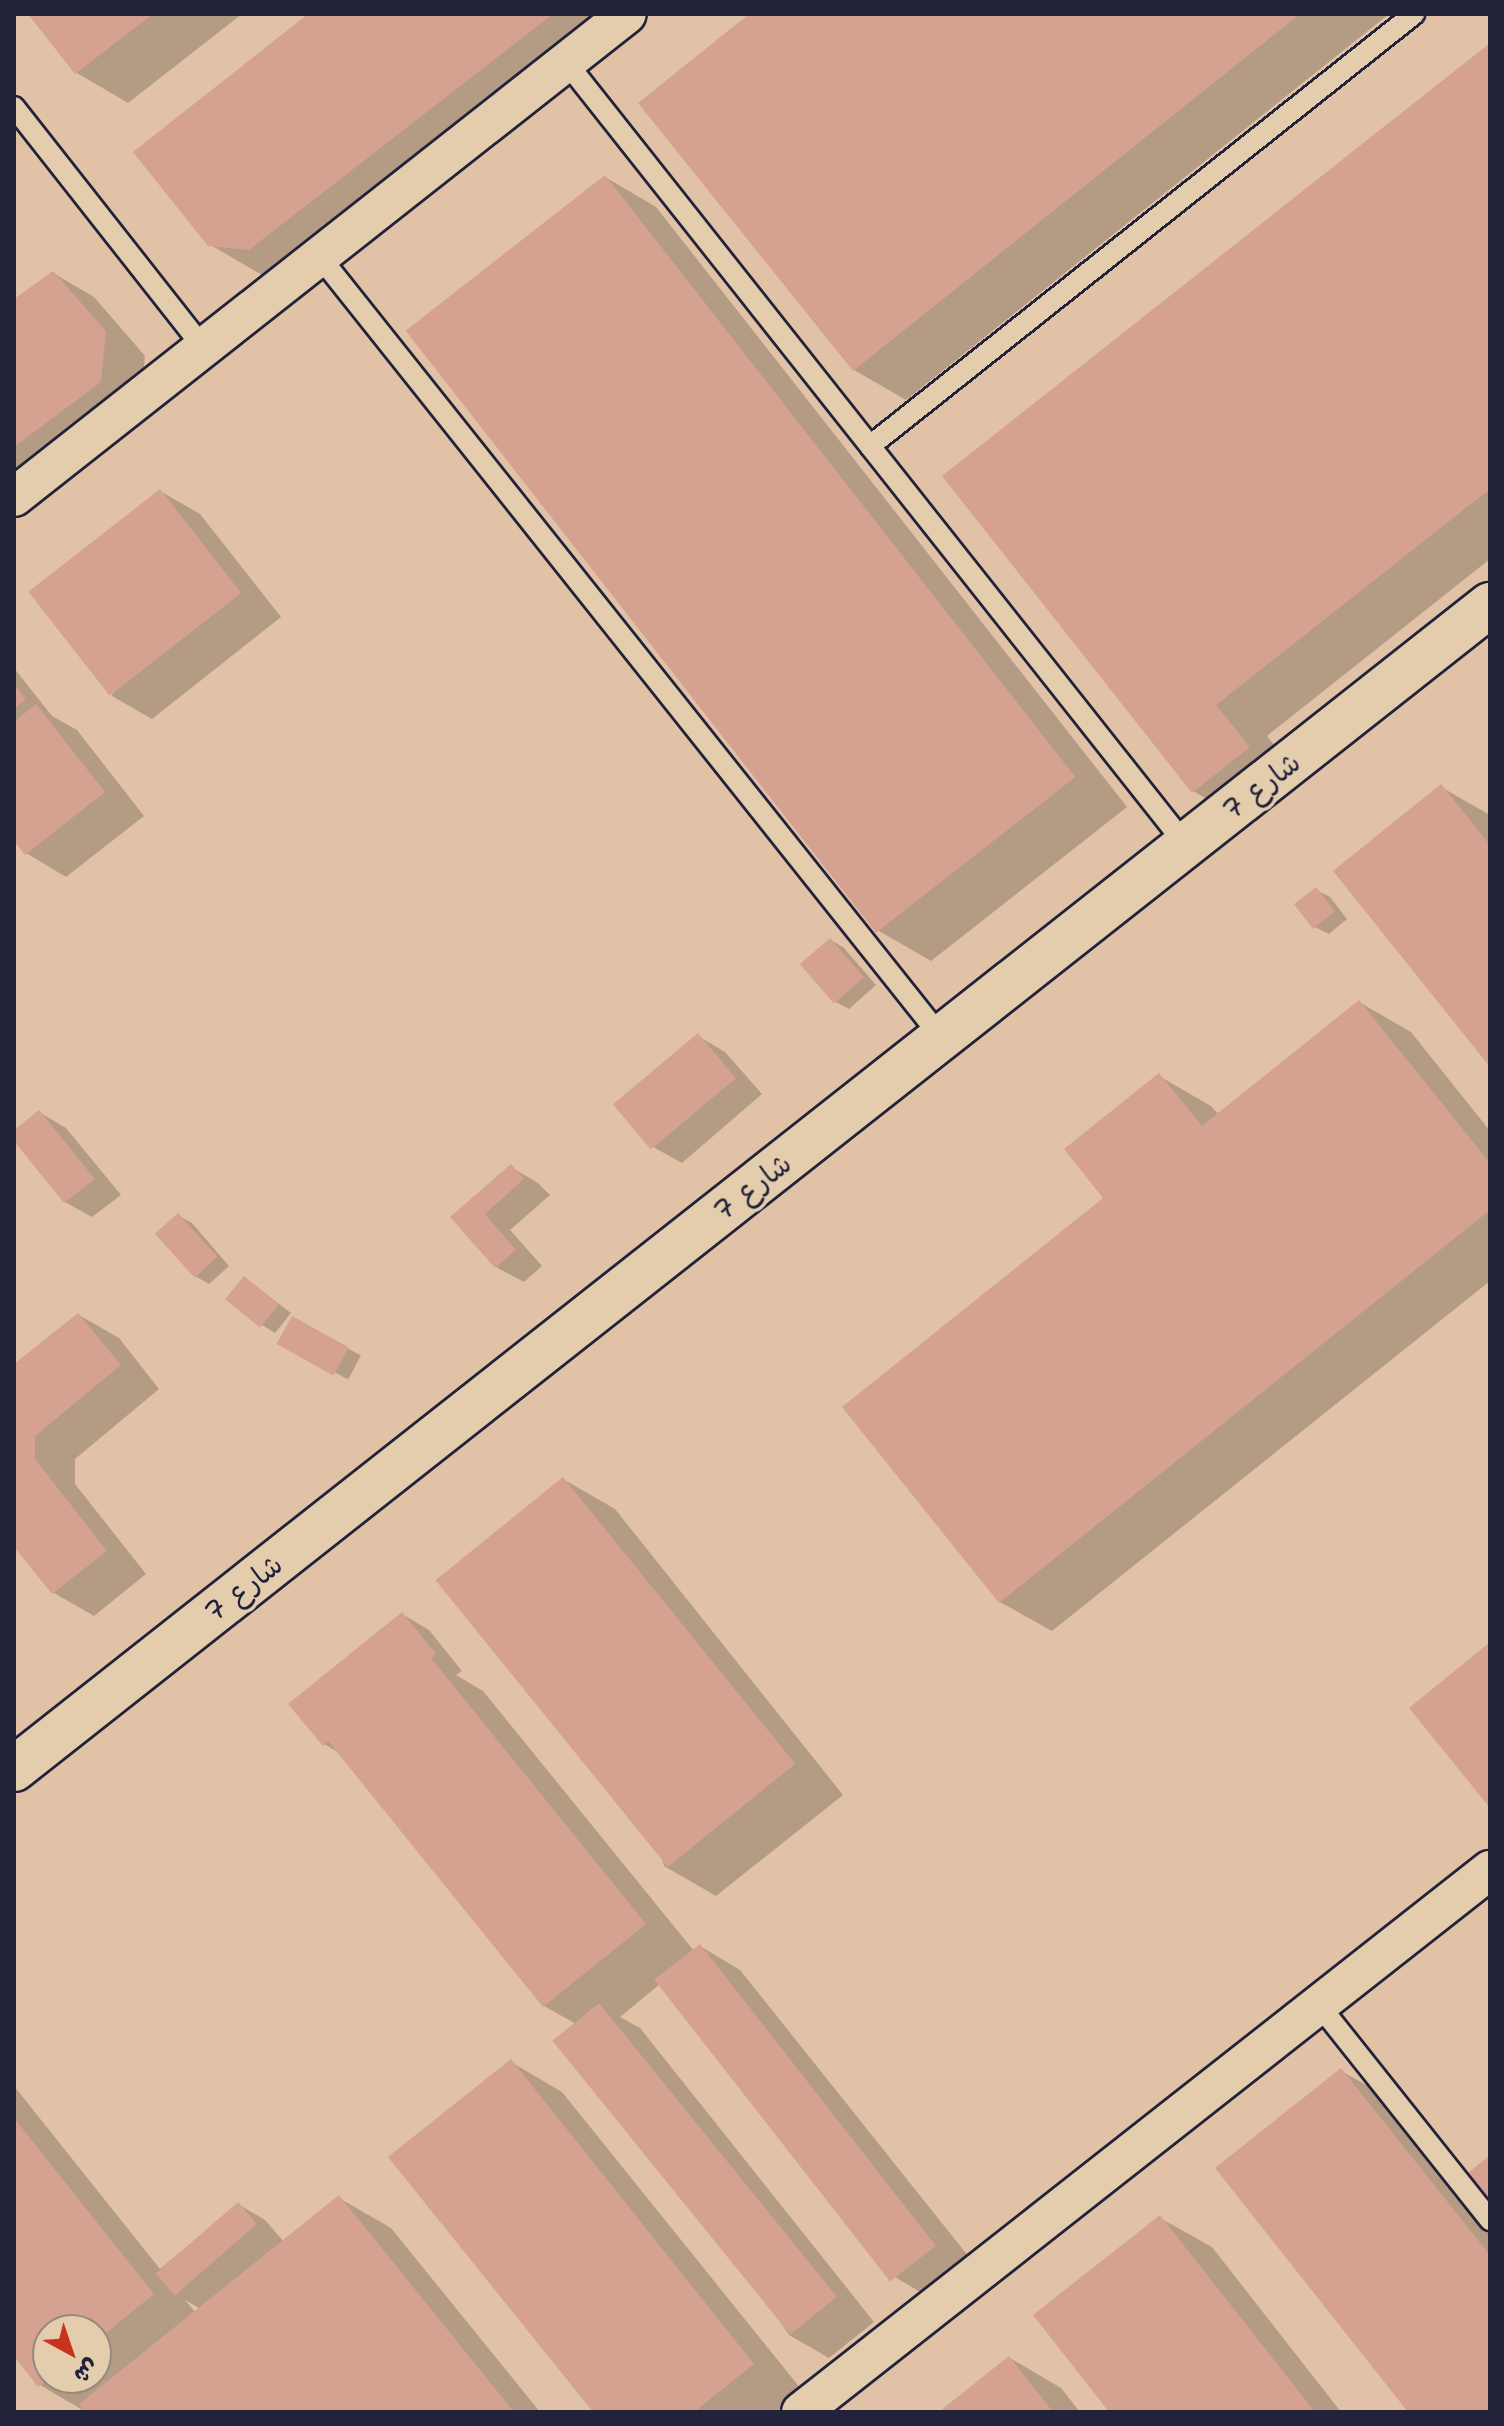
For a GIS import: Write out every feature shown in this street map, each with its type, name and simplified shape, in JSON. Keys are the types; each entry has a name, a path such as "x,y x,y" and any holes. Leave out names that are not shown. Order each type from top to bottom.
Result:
{"street":[{"path":"14,497 627,14"},
{"name":"شارع 7","path":"14,1769 1490,605"},
{"path":"801,2412 1490,1870"}],"lane":[{"path":"870,446 1414,14"},
{"path":"566,62 1186,845"},
{"path":"14,107 203,347"},
{"path":"320,257 942,1038"},
{"path":"1319,2005 1490,2220"}],"building":[{"path":"28,14 153,14 75,74"},
{"path":"308,14 553,14 249,250 208,246 133,152"},
{"path":"749,14 1300,14 853,371 638,103"},
{"path":"1490,43 1490,489 1216,705 1250,747 1192,793 942,476"},
{"path":"605,175 1075,777 876,933 406,331"},
{"path":"53,271 106,331 101,382 14,447 14,299"},
{"path":"160,489 241,593 110,696 28,592"},
{"path":"14,684 26,699 14,709"},
{"path":"36,704 105,792 25,855 14,841 14,722"},
{"path":"1441,784 1490,845 1490,1067 1333,871"},
{"path":"1316,887 1335,911 1313,929 1294,904"},
{"path":"830,938 864,977 834,1003 800,964"},
{"path":"1359,1000 1490,1163 1490,1210 999,1603 842,1407 1103,1198 1064,1149 1159,1073 1202,1126"},
{"path":"698,1033 736,1078 651,1150 613,1104"},
{"path":"39,1110 95,1179 64,1203 14,1141 14,1130"},
{"path":"511,1164 524,1179 485,1214 516,1250 495,1268 450,1217"},
{"path":"178,1213 217,1257 194,1278 155,1234"},
{"path":"244,1276 279,1304 260,1328 225,1299"},
{"path":"78,1313 121,1365 35,1436 35,1459 107,1551 52,1594 14,1547 14,1364"},
{"path":"292,1316 349,1348 333,1376 276,1344"},
{"path":"563,1477 795,1764 668,1867 436,1580"},
{"path":"402,1612 436,1654 431,1658 646,1924 543,2007 328,1741 323,1746 288,1704"},
{"path":"1490,1642 1490,1808 1409,1708"},
{"path":"700,1944 936,2246 890,2282 654,1980"},
{"path":"599,2003 837,2297 790,2335 552,2041"},
{"path":"511,2059 754,2364 694,2412 593,2412 388,2157"},
{"path":"1341,2068 1490,2255 1490,2412 1408,2412 1215,2168"},
{"path":"14,2118 154,2294 112,2328 112,2314 32,2314 32,2379 14,2356"},
{"path":"1490,2155 1490,2200 1468,2173"},
{"path":"339,2195 514,2412 85,2412 79,2404 91,2394 112,2394 112,2377"},
{"path":"238,2202 257,2224 175,2295 156,2274"},
{"path":"1160,2215 1315,2412 1109,2412 1033,2315"},
{"path":"1009,2356 1053,2412 941,2410"}]}
